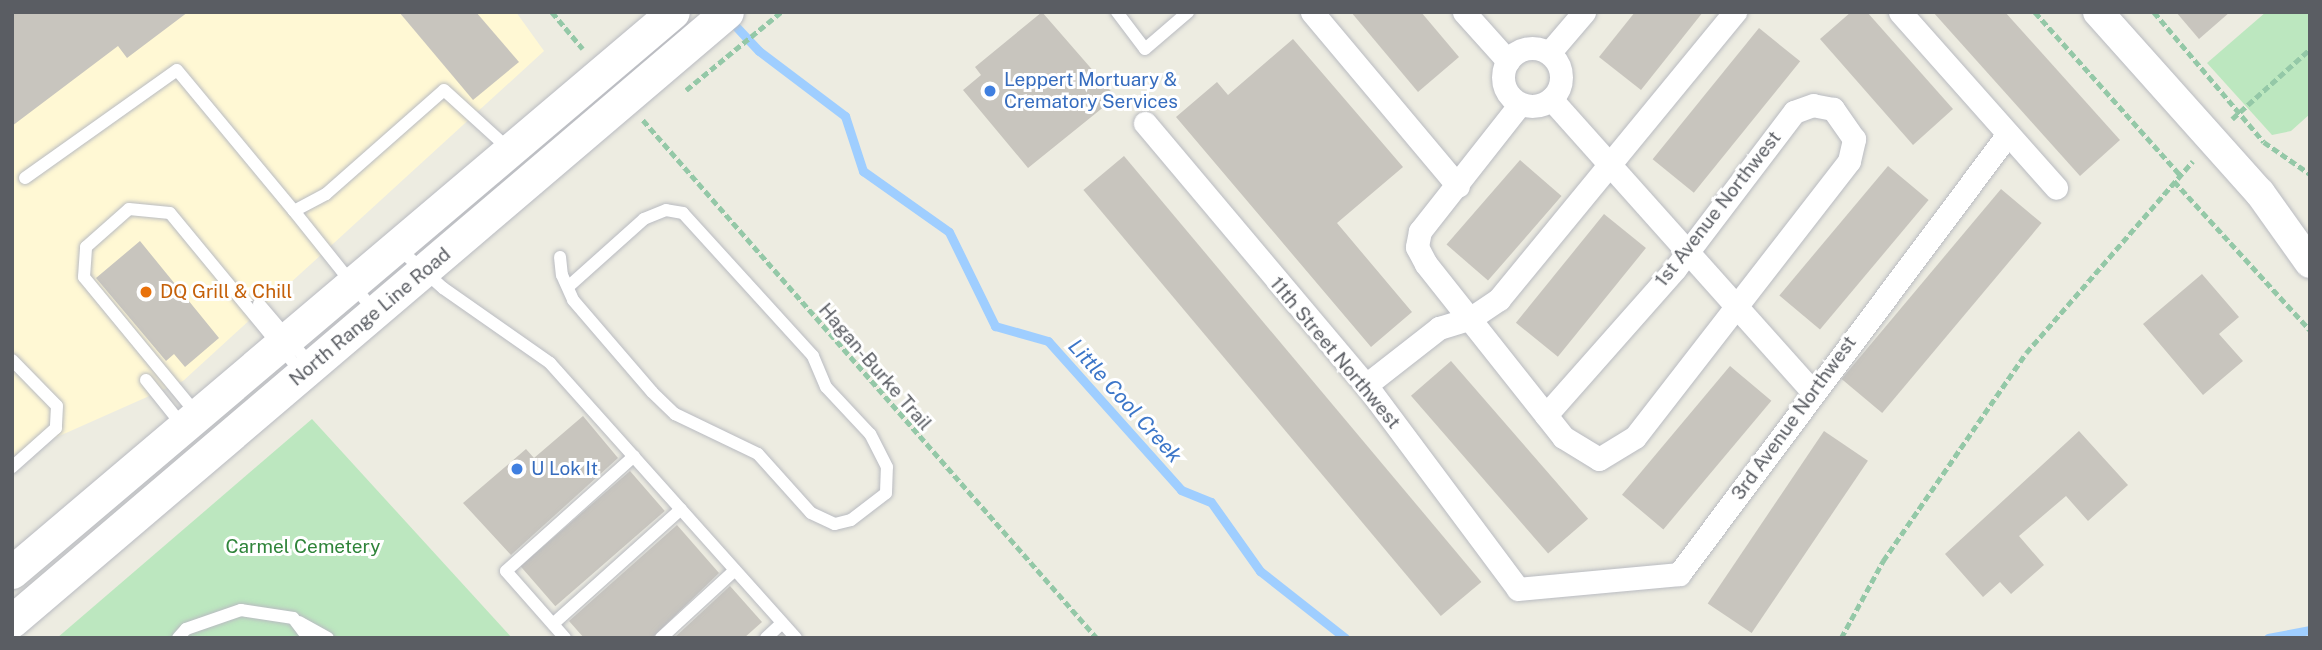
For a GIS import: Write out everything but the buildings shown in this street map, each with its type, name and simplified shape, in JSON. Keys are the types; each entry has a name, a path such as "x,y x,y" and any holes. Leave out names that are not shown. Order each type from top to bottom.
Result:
{"main road":[{"name":"North Range Line Road","path":"12,621 27,573 189,419 673,12"},
{"name":"North Range Line Road","path":"27,573 307,370 727,12"}],"street":[{"path":"1312,12 1458,186"},
{"path":"1464,12 1508,61"},
{"path":"1549,53 1584,12"},
{"path":"1366,386 1439,328 1471,318 1499,299 1735,12"},
{"path":"1900,12 2056,188"},
{"path":"2098,12 2260,193 2310,263"},
{"path":"1520,104 1505,88 1508,61 1524,49 1549,53"},
{"path":"1549,53 1561,76 1550,99"},
{"path":"1550,99 1813,392"},
{"path":"1546,415 1417,247 1420,231 1520,104 1550,99"},
{"name":"1st Avenue Northwest","path":"1822,105 1843,116 1854,139 1849,161 1736,309 1635,437 1599,459 1575,449 1546,415 1687,253 1794,112 1822,105"},
{"name":"11th Street Northwest","path":"1145,123 1366,386 1518,589"},
{"name":"3rd Avenue Northwest","path":"1518,589 1679,574 2008,134"},
{"path":"2260,193 2310,233"}],"lane":[{"path":"1117,12 1145,49 1188,12"},
{"path":"25,178 177,70 375,312"},
{"path":"294,211 326,194 444,90 510,150"},
{"path":"189,419 84,277 86,247 129,208 170,213 307,370"},
{"path":"560,257 568,287 675,414 739,440 811,513 835,524 851,520 886,493 887,467 870,434 826,387 813,356 683,213 666,210 644,219 568,287"},
{"path":"396,246 424,273 551,363 796,638"},
{"path":"259,304 282,341"},
{"path":"12,360 57,406 56,428 12,467"},
{"path":"146,380 189,419"},
{"path":"565,638 506,571 634,456"},
{"path":"553,624 681,509"},
{"path":"661,638 735,570"},
{"path":"178,638 186,629 241,610 293,618 328,638"},
{"path":"293,618 308,638"},
{"path":"766,638 782,623"}],"path":[{"path":"552,12 588,55"},
{"path":"2035,12 2180,175"},
{"path":"2154,12 2264,142 2310,174"},
{"path":"691,88 781,13"},
{"path":"1841,638 1883,561 2026,353 2212,140 2310,48"},
{"name":"Hagan-Burke Trail","path":"636,111 1097,638"},
{"path":"2174,181 2310,330"}],"shaded area":[{"path":"12,12 516,12 544,51 183,381 12,457"}],"green space":[{"path":"2266,12 2310,12 2310,114 2291,131 2272,135 2207,63"},
{"name":"Carmel Cemetery","path":"312,419 512,638 57,638"}],"waterway":[{"name":"Little Cool Creek","path":"728,18 759,51 845,116 863,171 949,232 995,326 1048,341 1181,490 1211,502 1260,571 1345,638"},
{"name":"Little Cool Creek","path":"2268,638 2310,630"}],"place":[{"name":"Leppert Mortuary & Crematory Services","path":"990,91"},
{"name":"DQ Grill & Chill","path":"146,292"},
{"name":"U Lok It","path":"517,469"}]}
